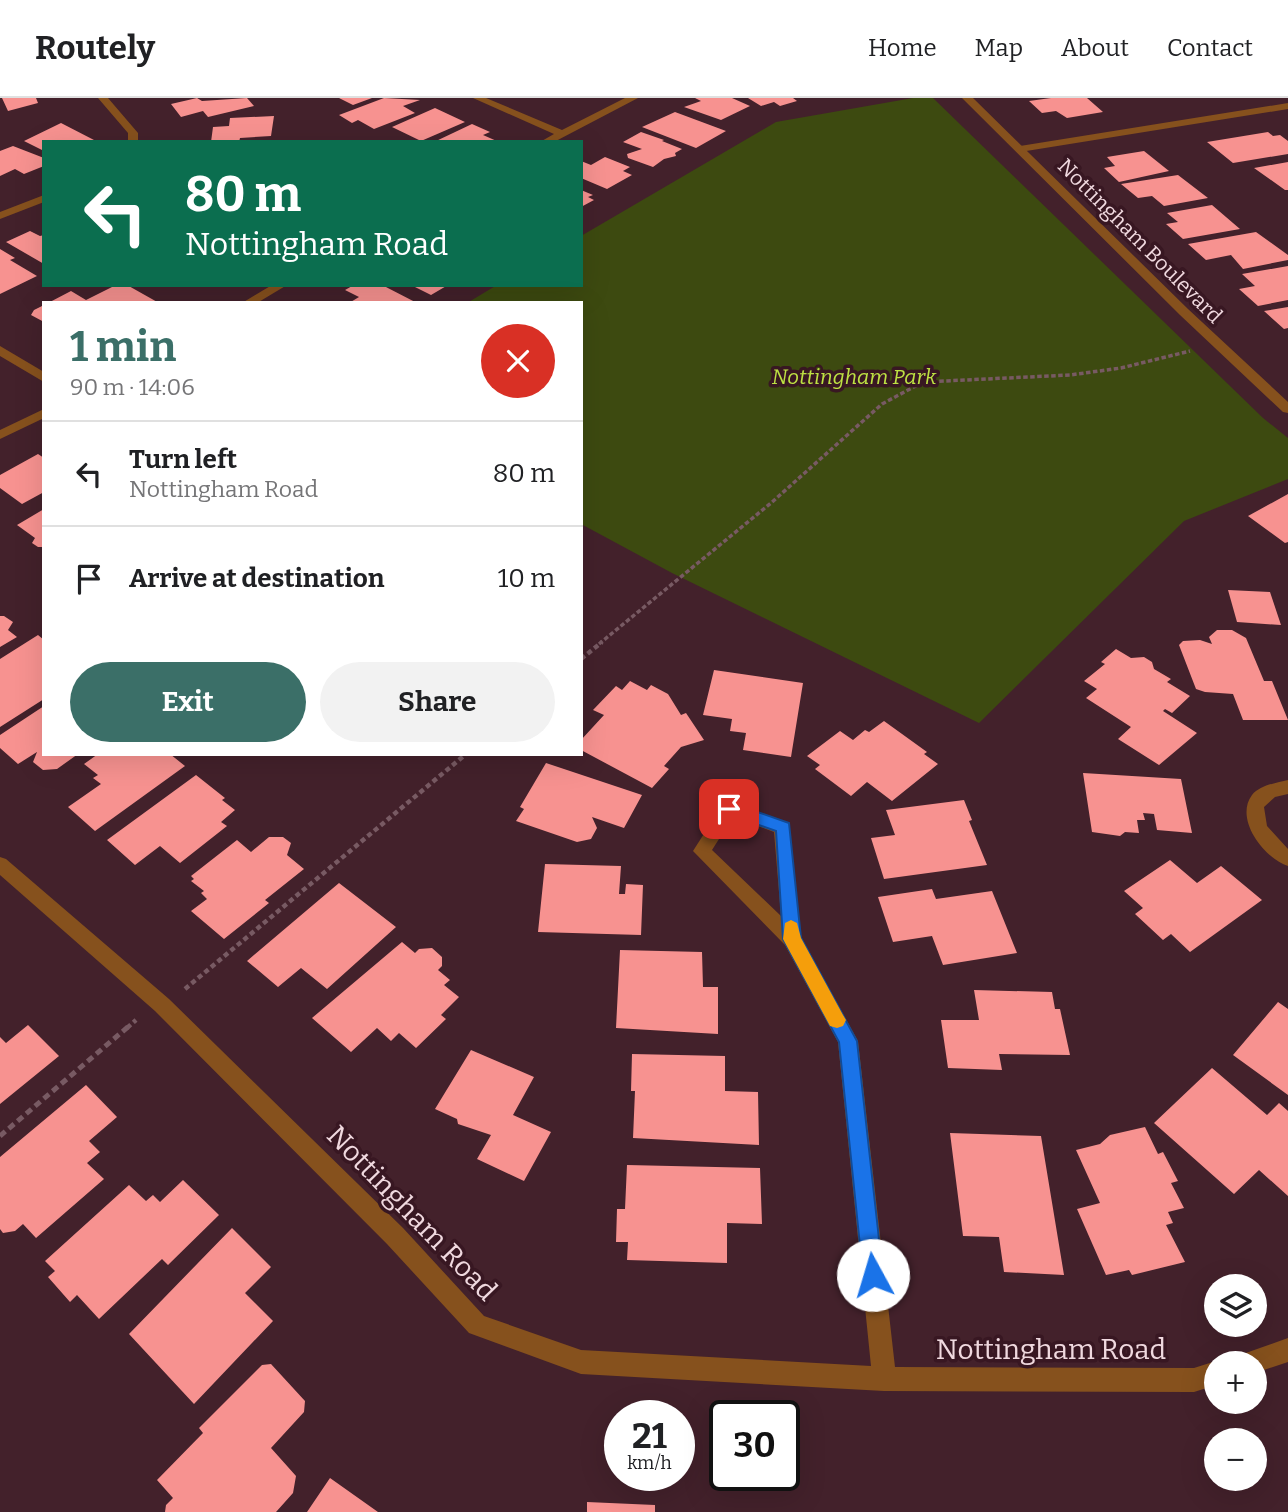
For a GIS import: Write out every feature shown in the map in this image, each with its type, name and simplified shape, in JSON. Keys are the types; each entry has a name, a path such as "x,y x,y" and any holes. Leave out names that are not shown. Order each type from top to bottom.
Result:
{"street":[{"path":"103,98 133,133 133,140"},
{"path":"478,98 561,133"},
{"path":"549,140 632,98"},
{"name":"Nottingham Boulevard","path":"967,98 1217,344 1288,410"},
{"path":"1283,98 1288,104"},
{"path":"1020,149 1288,104"},
{"path":"0,216 42,199"},
{"path":"252,301 277,287"},
{"path":"0,350 42,377"},
{"path":"0,435 42,414"},
{"path":"1288,787 1270,791 1259,800 1254,811 1260,834 1271,848 1288,859"},
{"path":"792,939 783,828 729,809 702,851 792,939 848,1041 884,1379"},
{"name":"Nottingham Road","path":"0,864 162,1005 395,1236 477,1325 581,1362 884,1379 1194,1380 1204,1377"},
{"path":"1267,1357 1287,1351"}],"path":[{"path":"583,657 771,503 882,404 923,382 1070,375 1121,368 1217,344"},
{"path":"0,1136 128,1025 200,979 465,756"}],"green space":[{"name":"Nottingham Park","path":"913,98 933,98 1263,418 1288,438 1288,479 1184,521 979,723 672,573 583,525 583,301 470,301 494,287 583,287 583,235 776,122"}],"building":[{"path":"2,98 36,98 38,103 8,111"},
{"path":"197,98 202,101 247,98 254,106 208,117 203,111 181,117 171,104"},
{"path":"339,98 372,98 353,105"},
{"path":"384,98 420,100 403,106 415,113 374,129 358,120 352,123 339,115"},
{"path":"695,98 732,98 750,106 721,120 684,107 701,101"},
{"path":"748,98 793,98 797,101 780,106 774,102 761,106"},
{"path":"1087,98 1103,112 1067,118 1056,111 1042,113 1029,101"},
{"path":"435,108 465,122 423,140 392,127"},
{"path":"675,112 726,131 696,148 642,127"},
{"path":"274,116 271,136 211,140 213,127 229,126 230,118"},
{"path":"61,123 94,140 42,140 42,150 24,141"},
{"path":"472,124 490,132 483,135 494,140 438,140"},
{"path":"641,132 682,149 675,153 676,156 664,159 653,167 628,158 627,154 642,149 623,142"},
{"path":"1268,132 1273,136 1280,135 1288,141 1288,154 1233,163 1207,142"},
{"path":"13,146 42,157 42,167 24,174 15,169 0,176 0,151"},
{"path":"1144,151 1169,171 1119,182 1104,168 1115,166 1107,157"},
{"path":"605,157 630,167 623,171 632,175 607,189 583,179 583,162 591,165"},
{"path":"1288,162 1288,190 1254,168"},
{"path":"1178,175 1208,198 1164,206 1152,196 1138,198 1121,184"},
{"path":"583,191 593,195 588,197 594,200 583,206"},
{"path":"1212,205 1240,229 1183,239 1166,224 1178,222 1167,213"},
{"path":"30,231 42,236 42,263 6,242"},
{"path":"1256,232 1288,255 1288,260 1243,269 1231,255 1206,260 1188,244"},
{"path":"0,249 15,258 10,260 37,276 0,294"},
{"path":"1288,266 1288,300 1258,306 1239,289 1255,286 1242,274"},
{"path":"112,287 131,287 155,301 52,301 71,291 86,300"},
{"path":"350,287 386,287 413,301 352,301 359,297 345,290"},
{"path":"415,287 445,287 431,295"},
{"path":"42,306 42,321 31,315"},
{"path":"1288,307 1288,328 1284,329 1264,311"},
{"path":"38,454 42,457 42,493 22,504 0,488 0,475"},
{"path":"1288,494 1288,542 1285,543 1248,516"},
{"path":"42,510 42,547 32,543 35,538 17,525"},
{"path":"1228,590 1270,592 1281,625 1237,622"},
{"path":"0,616 13,622 8,630 17,637 0,647"},
{"path":"1217,630 1232,630 1246,638 1264,681 1272,681 1288,720 1243,720 1233,694 1196,689 1179,645 1183,641 1200,640 1212,644 1209,637"},
{"path":"38,635 42,638 42,700 0,727 0,659"},
{"path":"1116,649 1131,658 1144,657 1152,662 1154,669 1171,679 1167,682 1190,696 1172,713 1165,709 1163,711 1197,733 1159,765 1118,739 1131,727 1086,698 1097,689 1084,681 1105,664 1101,662"},
{"path":"714,670 803,683 791,757 743,750 746,733 730,731 732,719 703,715"},
{"path":"630,681 647,690 651,685 668,694 681,715 686,713 704,740 681,747 664,766 669,769 652,788 583,751 583,738 604,715 593,710 616,686 622,690"},
{"path":"42,707 42,756 75,756 57,769 43,770 33,762 37,752 18,764 0,748 0,735"},
{"path":"884,721 927,752 924,754 938,764 892,801 867,782 851,796 815,769 820,765 807,756 840,731 853,740 865,730 869,732"},
{"path":"95,756 172,756 185,766 95,831 68,807 101,784 93,778 98,775 84,764"},
{"path":"546,763 642,795 624,828 592,817 597,828 591,839 577,842 516,821 524,809 520,807"},
{"path":"1083,773 1181,779 1192,833 1157,830 1154,814 1143,813 1145,820 1137,820 1139,833 1125,832 1120,836 1092,832"},
{"path":"196,775 225,798 222,800 235,810 221,822 227,826 180,863 160,846 135,865 107,840"},
{"path":"964,800 972,820 969,821 987,865 884,879 871,838 895,835 886,810"},
{"path":"269,837 283,837 291,843 287,855 304,869 265,900 269,903 224,939 191,911 207,899 201,893 204,891 191,881 194,879 191,876 237,840 251,852"},
{"path":"1170,860 1197,883 1221,866 1262,900 1190,952 1171,934 1163,940 1135,914 1143,908 1124,891"},
{"path":"545,864 621,866 619,894 625,894 626,884 643,885 641,935 538,932"},
{"path":"339,883 396,927 327,989 301,968 278,987 247,961"},
{"path":"932,889 936,899 992,891 1017,953 943,965 932,936 893,942 878,897"},
{"path":"402,942 415,953 419,949 432,948 442,957 442,966 438,970 450,980 444,985 459,997 441,1015 446,1019 416,1048 399,1033 391,1041 377,1028 351,1052 312,1018"},
{"path":"620,950 702,952 703,987 718,987 718,1034 616,1028"},
{"path":"974,990 1052,992 1055,1009 1060,1009 1070,1055 999,1054 1002,1070 948,1068 941,1020 979,1020"},
{"path":"1278,1002 1288,1009 1288,1095 1233,1055"},
{"path":"28,1025 59,1056 0,1104 0,1037 6,1043"},
{"path":"471,1050 534,1077 513,1115 551,1132 524,1181 477,1159 491,1135 458,1124 457,1119 435,1109"},
{"path":"632,1054 725,1056 725,1091 758,1092 759,1145 633,1138 635,1091 631,1091"},
{"path":"1212,1068 1267,1115 1279,1103 1288,1111 1288,1196 1259,1170 1234,1194 1154,1123"},
{"path":"86,1085 117,1117 89,1141 100,1152 87,1163 104,1179 36,1238 23,1224 15,1231 3,1233 0,1229 0,1157"},
{"path":"1145,1127 1158,1154 1163,1152 1178,1181 1171,1183 1184,1208 1168,1212 1173,1223 1166,1225 1185,1262 1132,1275 1129,1270 1106,1275 1077,1209 1100,1203 1076,1150 1100,1144 1110,1135"},
{"path":"950,1133 1041,1136 1064,1275 1004,1272 999,1237 963,1236"},
{"path":"627,1165 760,1168 762,1224 727,1223 727,1263 627,1260 628,1242 616,1242 617,1209 625,1209"},
{"path":"183,1180 219,1215 168,1265 162,1259 99,1319 77,1295 70,1302 48,1277 55,1271 45,1261 129,1185 146,1201 153,1195 160,1202"},
{"path":"232,1228 271,1267 245,1293 273,1321 194,1404 129,1334"},
{"path":"271,1364 305,1401 304,1412 271,1448 296,1476 293,1493 276,1512 165,1512 166,1505 173,1498 157,1480 203,1433 199,1428 262,1365"},
{"path":"330,1478 378,1512 307,1512"},
{"path":"587,1502 655,1505 655,1512 587,1512"}],"slow traffic":[{"path":"791,928 792,939 837,1020"}],"route":[{"path":"729,809 783,828 792,939 848,1041 873,1275"}]}
